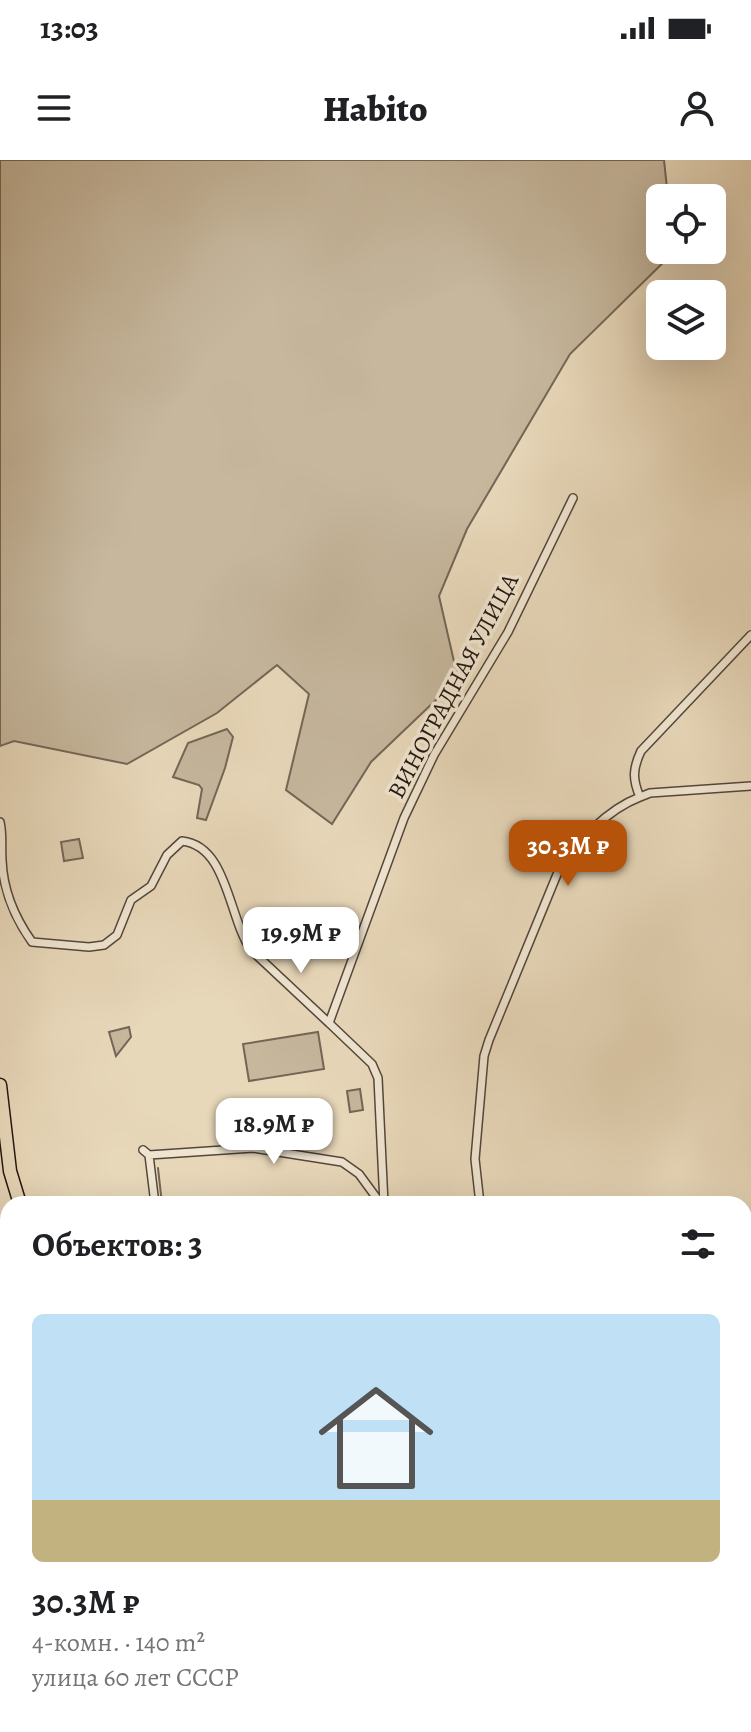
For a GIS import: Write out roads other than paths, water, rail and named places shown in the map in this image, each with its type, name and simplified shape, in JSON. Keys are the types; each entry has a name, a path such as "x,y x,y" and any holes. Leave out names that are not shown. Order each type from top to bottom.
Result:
{"highway":[{"path":"0,1085 10,1171 18,1196"}],"street":[{"name":"ВИНОГРАДНАЯ УЛИЦА","path":"329,1023 404,818 434,755 508,632 573,498"},
{"path":"640,797 634,785 634,766 641,751 751,635"},
{"path":"479,1196 475,1141 481,1076 489,1040 558,872 599,824 640,797 650,793 751,786"},
{"path":"0,822 2,860 9,894 18,922 32,942 89,947 104,945 117,935 131,900 151,886 167,855 182,841 196,843 206,851 218,869 241,936 251,950 372,1064 378,1078 383,1196"},
{"path":"154,1196 146,1152 161,1155 253,1148 342,1162 359,1174 377,1196"}],"waterway":[{"path":"158,1168 161,1196"}]}
